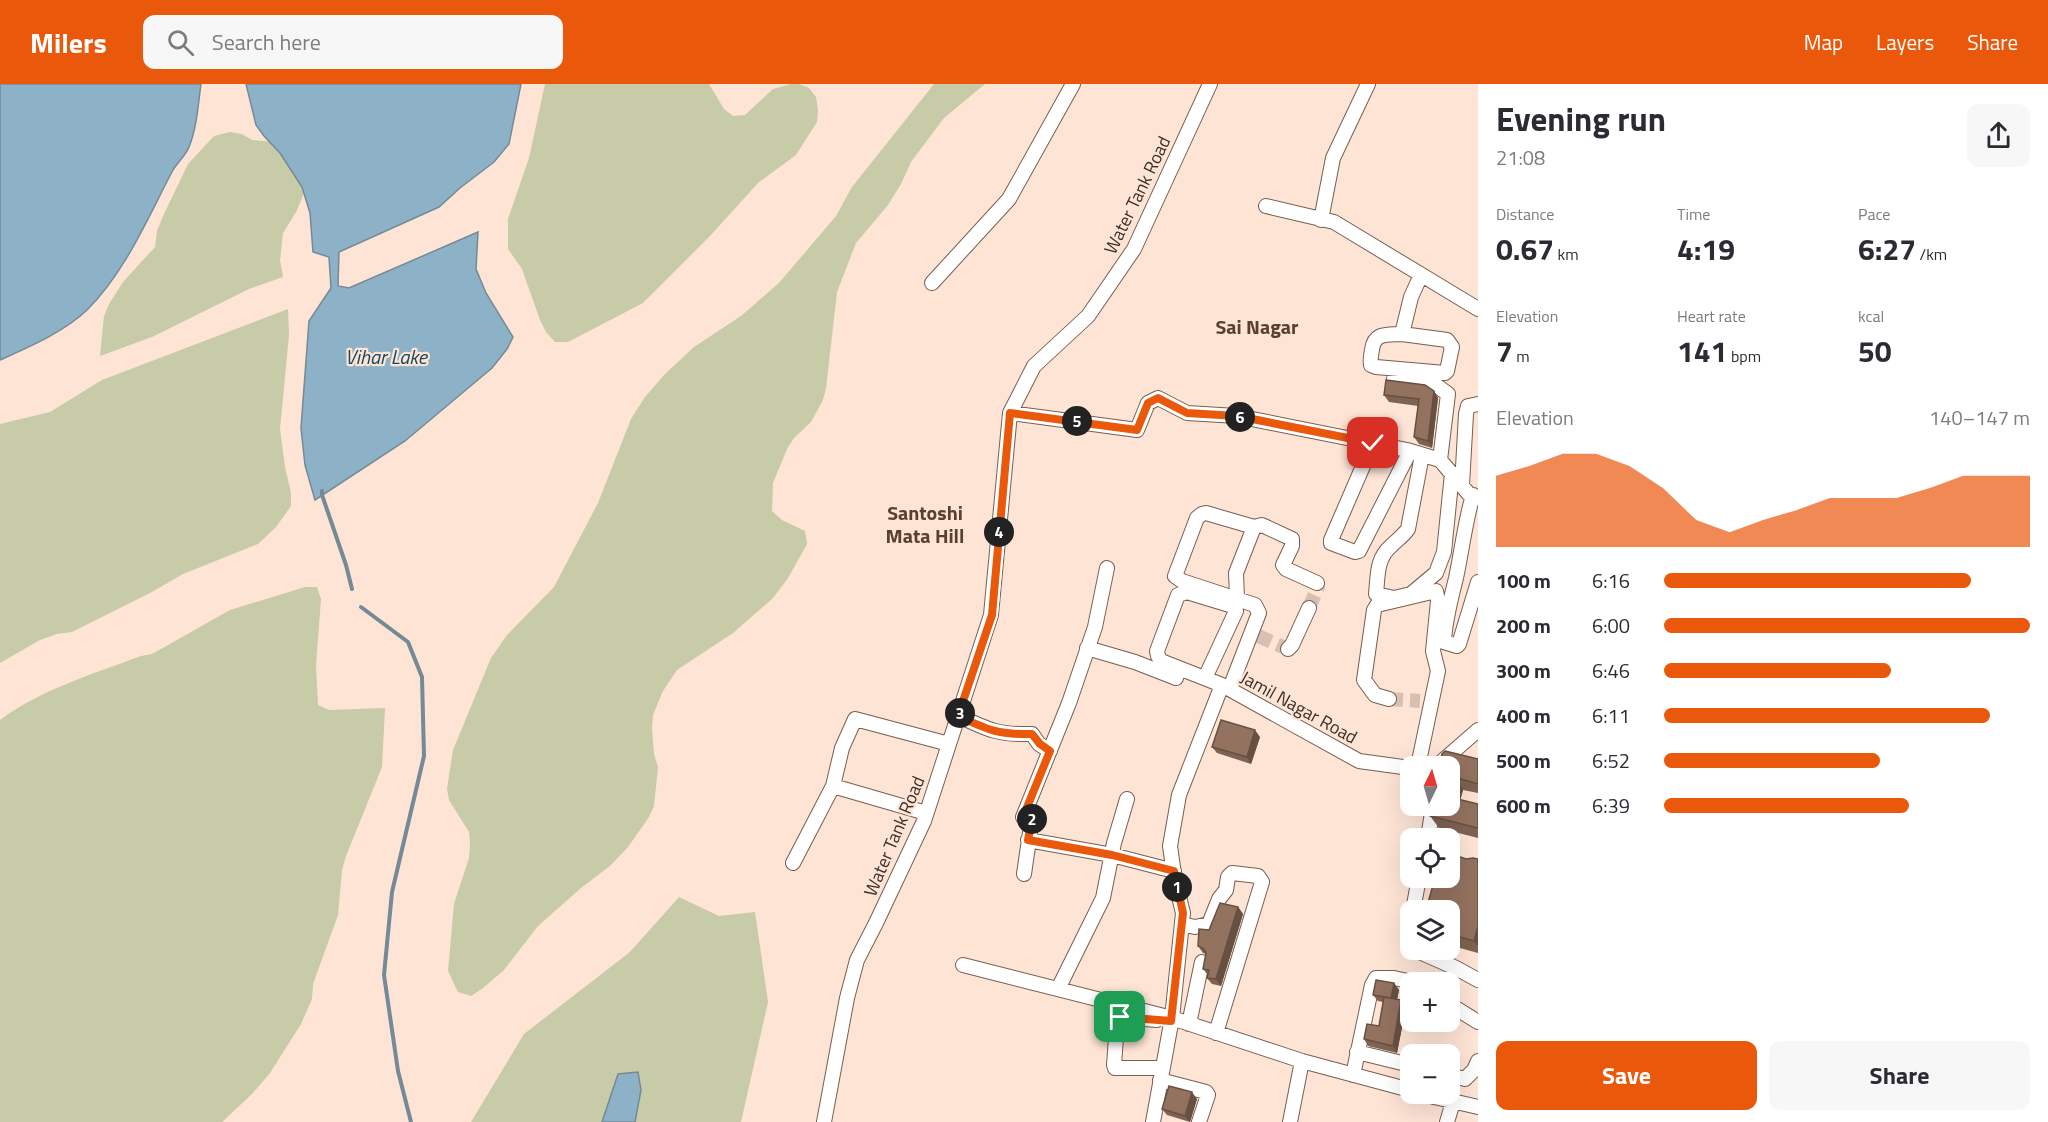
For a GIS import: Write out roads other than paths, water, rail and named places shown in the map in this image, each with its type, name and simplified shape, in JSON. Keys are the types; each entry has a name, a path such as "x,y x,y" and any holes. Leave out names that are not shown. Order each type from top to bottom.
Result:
{"street":[{"path":"932,283 1010,199 1073,84"},
{"name":"Water Tank Road","path":"824,1122 847,998 857,960 926,813 992,615 1010,413 1034,366 1088,316 1134,249 1210,84"},
{"path":"1321,219 1333,158 1368,84"},
{"path":"1266,206 1334,222 1478,309"},
{"path":"1402,334 1410,297 1420,275"},
{"path":"1402,334 1447,340 1452,347 1445,374 1376,367 1371,364 1372,342 1375,338 1402,334"},
{"path":"1394,379 1433,383 1448,394 1440,460"},
{"path":"1010,413 1137,430 1148,403 1158,398 1187,413 1237,416 1373,443 1440,460 1476,497 1466,522 1456,577 1448,605 1444,642 1447,644 1457,646 1459,644 1478,582"},
{"path":"1462,485 1466,414 1468,406 1478,404"},
{"path":"1373,443 1331,540 1331,543 1354,552 1359,551 1416,453"},
{"path":"1416,453 1408,529 1379,561 1376,594 1394,598 1411,594 1436,573 1444,552 1452,473"},
{"path":"1205,678 1236,611 1233,606 1187,592 1178,595 1157,651 1158,657 1161,661 1205,678 1226,686 1255,635 1259,613 1255,605 1182,581 1175,576 1197,518 1202,514 1254,527 1262,525 1292,539 1292,546 1283,566 1317,583"},
{"path":"1237,598 1236,573 1254,527"},
{"path":"1024,874 1032,819 1023,817 1069,703 1088,648 1095,627 1107,568"},
{"path":"1389,699 1375,695 1364,680 1374,610 1377,605 1436,591 1438,601 1433,651 1438,671 1426,702 1420,756"},
{"path":"1288,650 1293,645 1309,608"},
{"path":"1088,648 1135,662 1176,678"},
{"name":"Jamil Nagar Road","path":"1153,1122 1171,1020 1183,913 1170,846 1179,795 1226,686 1359,761 1400,767"},
{"path":"958,716 991,732 1010,735 1032,734 1050,751"},
{"path":"793,863 833,786 842,747 855,718 950,744"},
{"path":"1449,756 1478,730"},
{"path":"833,786 926,813"},
{"path":"1058,989 1103,898 1127,799"},
{"path":"1028,840 1112,855 1174,871"},
{"path":"1182,924 1195,927 1209,924 1226,890 1228,877 1232,873 1258,876 1261,879 1219,1034"},
{"path":"1219,1034 1265,888"},
{"path":"1438,960 1478,980"},
{"path":"1189,1024 1202,962"},
{"path":"963,965 1189,1024 1302,1061 1400,1087"},
{"path":"1353,1075 1372,986 1376,978 1400,979"},
{"path":"1460,1011 1478,1022"},
{"path":"1171,1020 1120,1017 1117,1024 1114,1065 1115,1068 1161,1074 1206,1092 1208,1095 1199,1122"},
{"path":"1357,1052 1400,1063"},
{"path":"1290,1122 1302,1061"},
{"path":"1460,1078 1465,1079 1474,1070 1478,1061"},
{"path":"1460,1103 1478,1107"},
{"path":"1447,1122 1452,1104"}],"water":[{"path":"0,84 201,84 196,124 189,147 173,170 125,261 101,295 68,325 0,360"},
{"name":"Vihar Lake","path":"246,84 521,84 509,144 494,162 439,207 339,252 338,286 349,288 478,232 476,269 486,293 513,337 492,368 405,441 315,500 305,465 301,428 309,321 331,288 329,257 313,252 310,213 302,187 280,153 256,125"},
{"path":"638,1072 641,1090 635,1122 602,1122 618,1074"}],"waterway":[{"path":"322,491 352,589"},
{"path":"361,607 408,642 422,677 424,756 392,892 384,975 398,1071 411,1122"}],"tunnel":[{"path":"1309,608 1318,587 1317,583"},
{"path":"1258,636 1288,649"},
{"path":"1389,699 1420,701"}],"district":[{"name":"Sai Nagar","path":"1257,326"},
{"name":"Santoshi Mata Hill","path":"925,524"}]}
